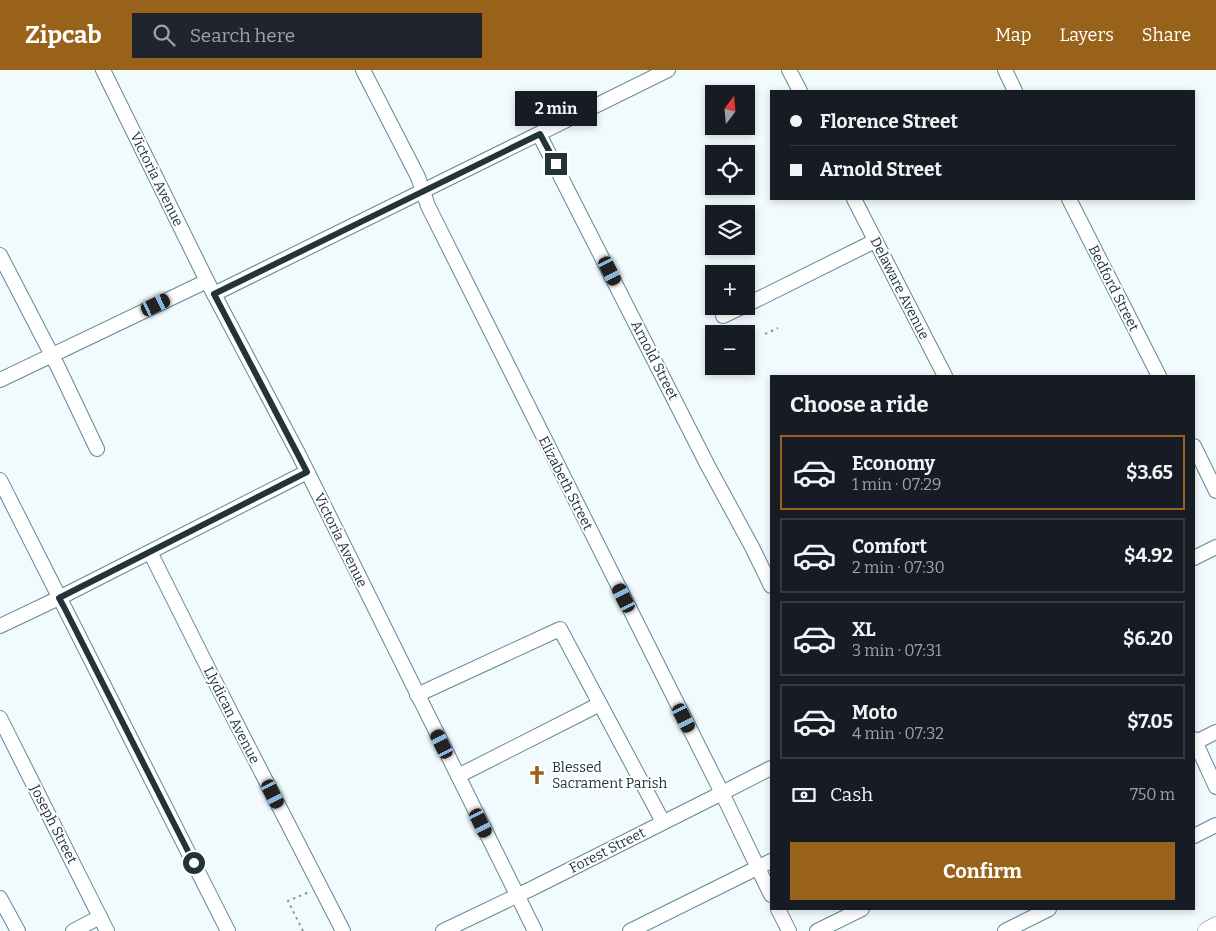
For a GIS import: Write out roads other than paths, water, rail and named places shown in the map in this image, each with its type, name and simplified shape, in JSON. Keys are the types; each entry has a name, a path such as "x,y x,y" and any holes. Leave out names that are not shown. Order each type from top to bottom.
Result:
{"main road":[{"path":"1207,931 1216,926"}],"street":[{"name":"Victoria Avenue","path":"103,70 207,281 307,472 535,931"},
{"name":"Elizabeth Street","path":"363,70 418,178 428,206 722,793 770,893"},
{"path":"214,294 668,70"},
{"path":"789,70 799,90"},
{"path":"1005,70 1015,90"},
{"name":"Arnold Street","path":"540,134 708,466 770,584"},
{"name":"Delaware Avenue","path":"855,200 945,375"},
{"name":"Bedford Street","path":"1070,200 1158,375"},
{"path":"755,301 876,241"},
{"path":"0,255 52,355 97,449"},
{"path":"0,380 207,281"},
{"path":"1195,448 1216,490"},
{"path":"0,626 307,472"},
{"path":"0,480 228,931"},
{"path":"1195,558 1216,547"},
{"name":"Llydican Avenue","path":"150,552 343,931"},
{"path":"417,695 560,629 663,822"},
{"path":"458,776 600,704"},
{"name":"Joseph Street","path":"0,720 108,931"},
{"path":"1195,741 1216,732"},
{"path":"1195,743 1216,787"},
{"name":"Forest Street","path":"442,931 517,896 770,769"},
{"path":"1195,836 1216,825"},
{"path":"630,931 770,862"},
{"path":"0,898 4,915 18,931"},
{"path":"778,910 789,931"},
{"path":"817,931 860,910"},
{"path":"1005,931 1047,910"},
{"path":"73,931 100,917"}],"place":[{"name":"Blessed Sacrament Parish","path":"537,775"}]}
